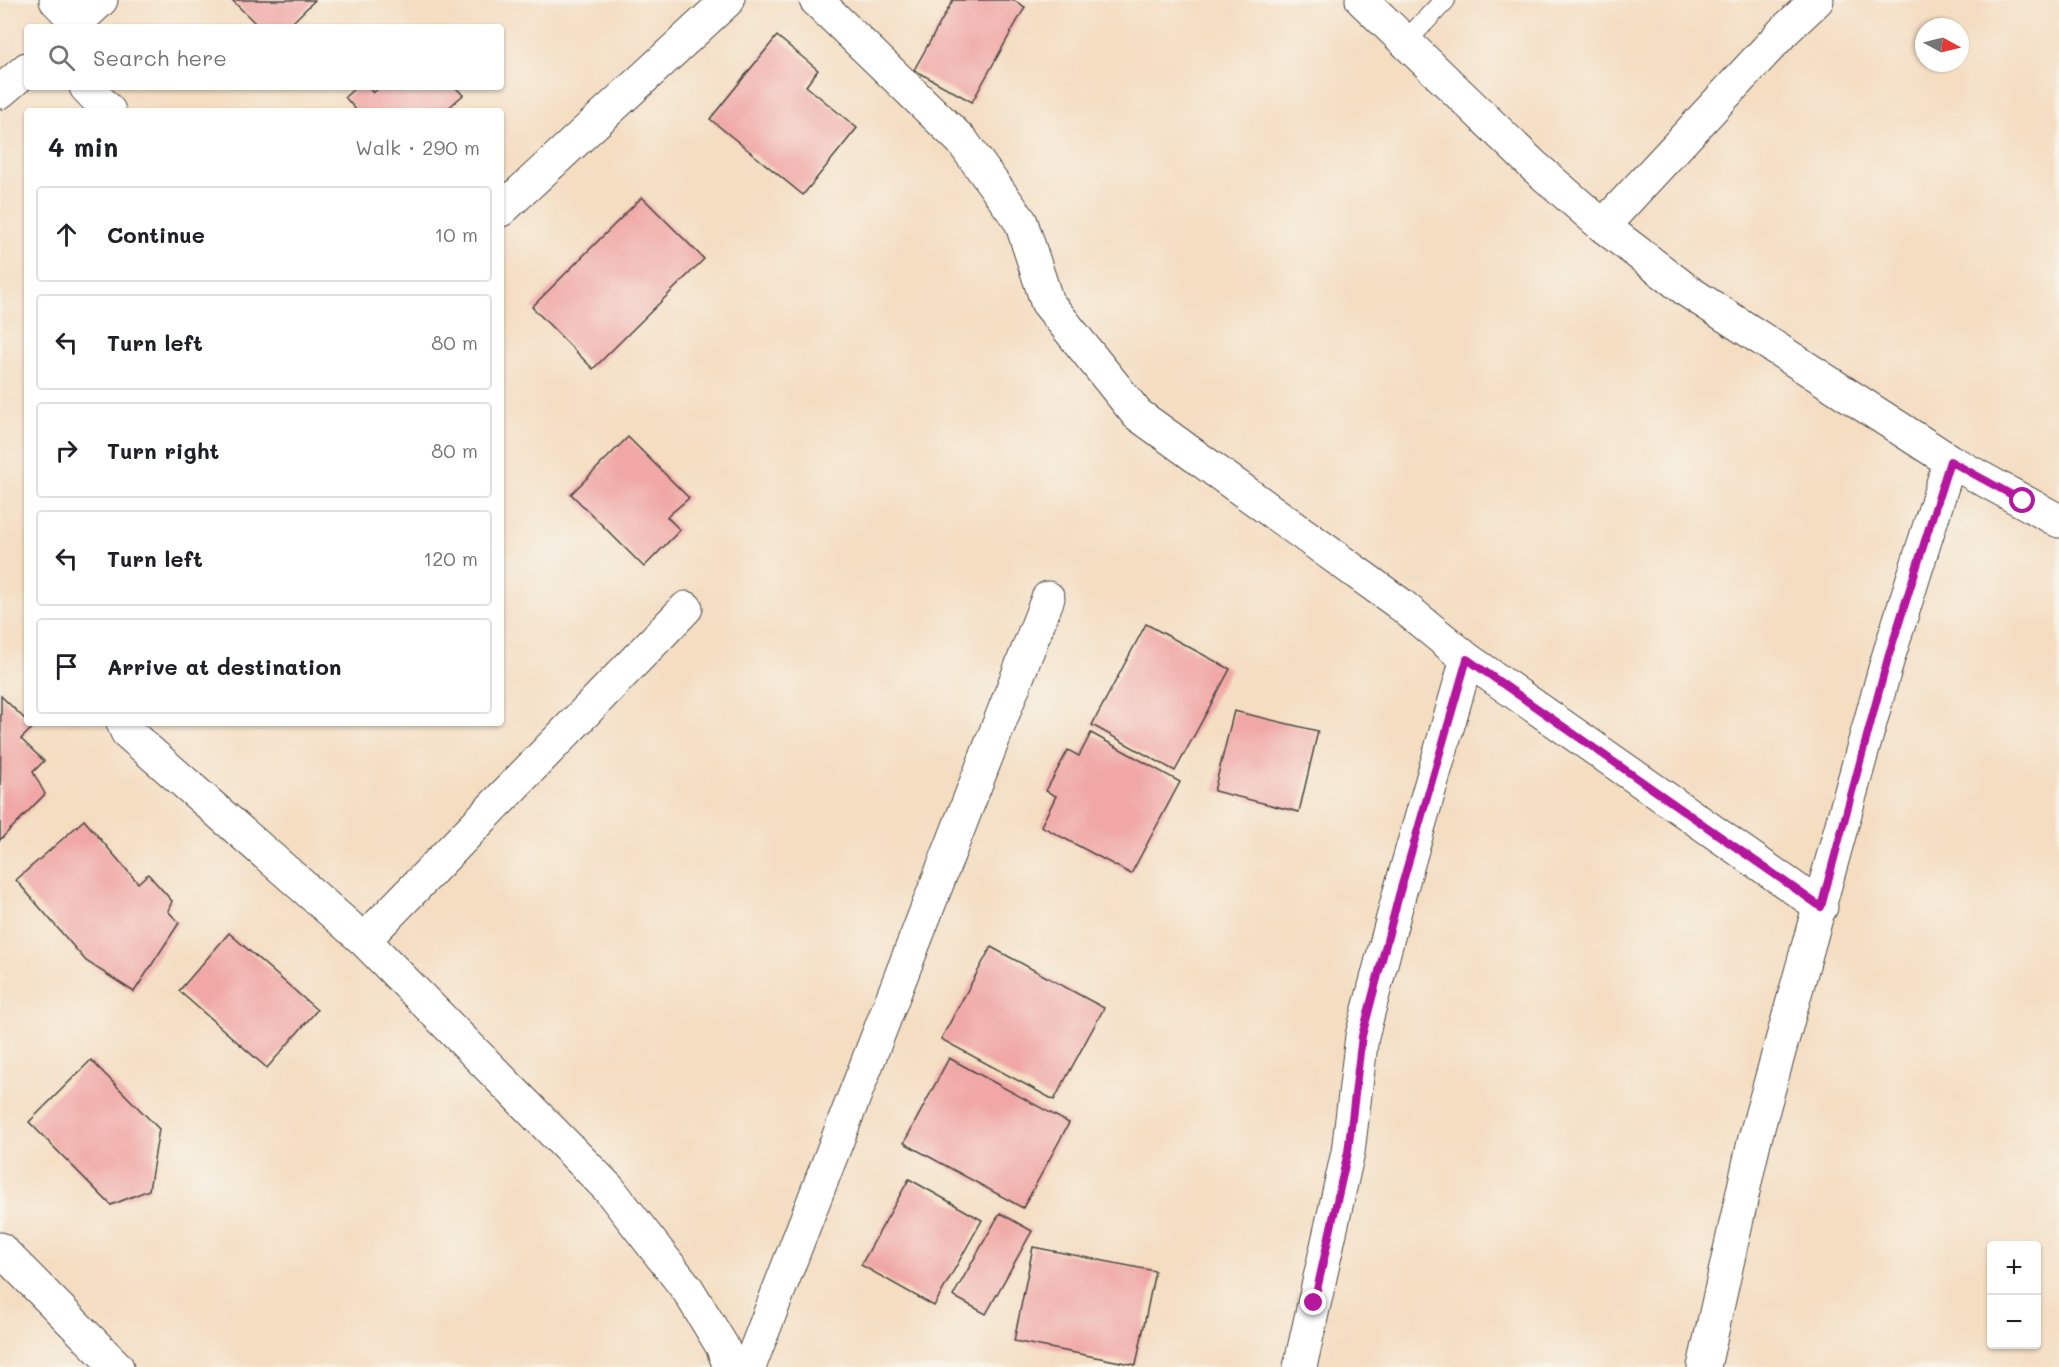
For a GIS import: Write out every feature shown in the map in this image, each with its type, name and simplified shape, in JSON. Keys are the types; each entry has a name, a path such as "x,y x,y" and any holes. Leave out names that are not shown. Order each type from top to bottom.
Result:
{"street":[{"path":"68,16 101,0"},
{"path":"504,207 728,0"},
{"path":"816,0 962,141 1021,222 1047,302 1137,414 1400,604 1467,659 1821,907"},
{"path":"1362,0 1534,166 1603,226 1689,292 1950,461 2059,521"},
{"path":"1603,226 1784,31 1817,0"},
{"path":"0,92 24,72"},
{"path":"89,90 106,108"},
{"path":"1704,1367 1754,1142 1821,907 1888,658 1950,461"},
{"path":"749,1367 1048,598"},
{"path":"364,940 686,608"},
{"path":"1300,1367 1348,1152 1362,1036 1399,895 1467,659"},
{"path":"124,726 127,732 364,940 609,1189 688,1290 722,1346 730,1367"},
{"path":"0,1249 117,1367"}],"lane":[{"path":"1405,42 1445,0"}],"building":[{"path":"232,0 315,0 291,24 256,24"},
{"path":"953,0 1013,0 1025,7 972,102 914,70"},
{"path":"777,36 818,70 806,86 857,128 803,195 710,119"},
{"path":"353,90 370,90 373,93 376,90 458,90 463,95 448,108 354,108 345,97"},
{"path":"642,197 704,259 593,369 532,307"},
{"path":"628,437 689,498 667,517 680,530 644,567 571,494"},
{"path":"1146,624 1230,669 1175,771 1092,725"},
{"path":"1,696 24,718 24,726 33,727 21,739 44,761 33,772 45,794 0,840"},
{"path":"1234,711 1318,731 1299,812 1214,791"},
{"path":"1091,733 1180,782 1131,874 1041,826 1056,796 1046,791 1068,750 1079,756"},
{"path":"84,820 138,883 148,874 172,901 168,911 179,923 134,992 86,961 16,880"},
{"path":"229,933 317,1010 267,1068 179,991"},
{"path":"991,947 1104,1008 1054,1100 941,1039"},
{"path":"949,1058 1069,1123 1023,1208 904,1143"},
{"path":"91,1060 159,1129 149,1190 111,1205 29,1122"},
{"path":"909,1179 982,1220 934,1306 861,1265"},
{"path":"1000,1213 1032,1231 986,1314 953,1296"},
{"path":"1033,1247 1155,1271 1136,1365 1014,1341"}],"route":[{"path":"1314,1303 1348,1152 1362,1036 1399,895 1467,659 1821,907 1888,658 1950,461 2023,501"}]}
